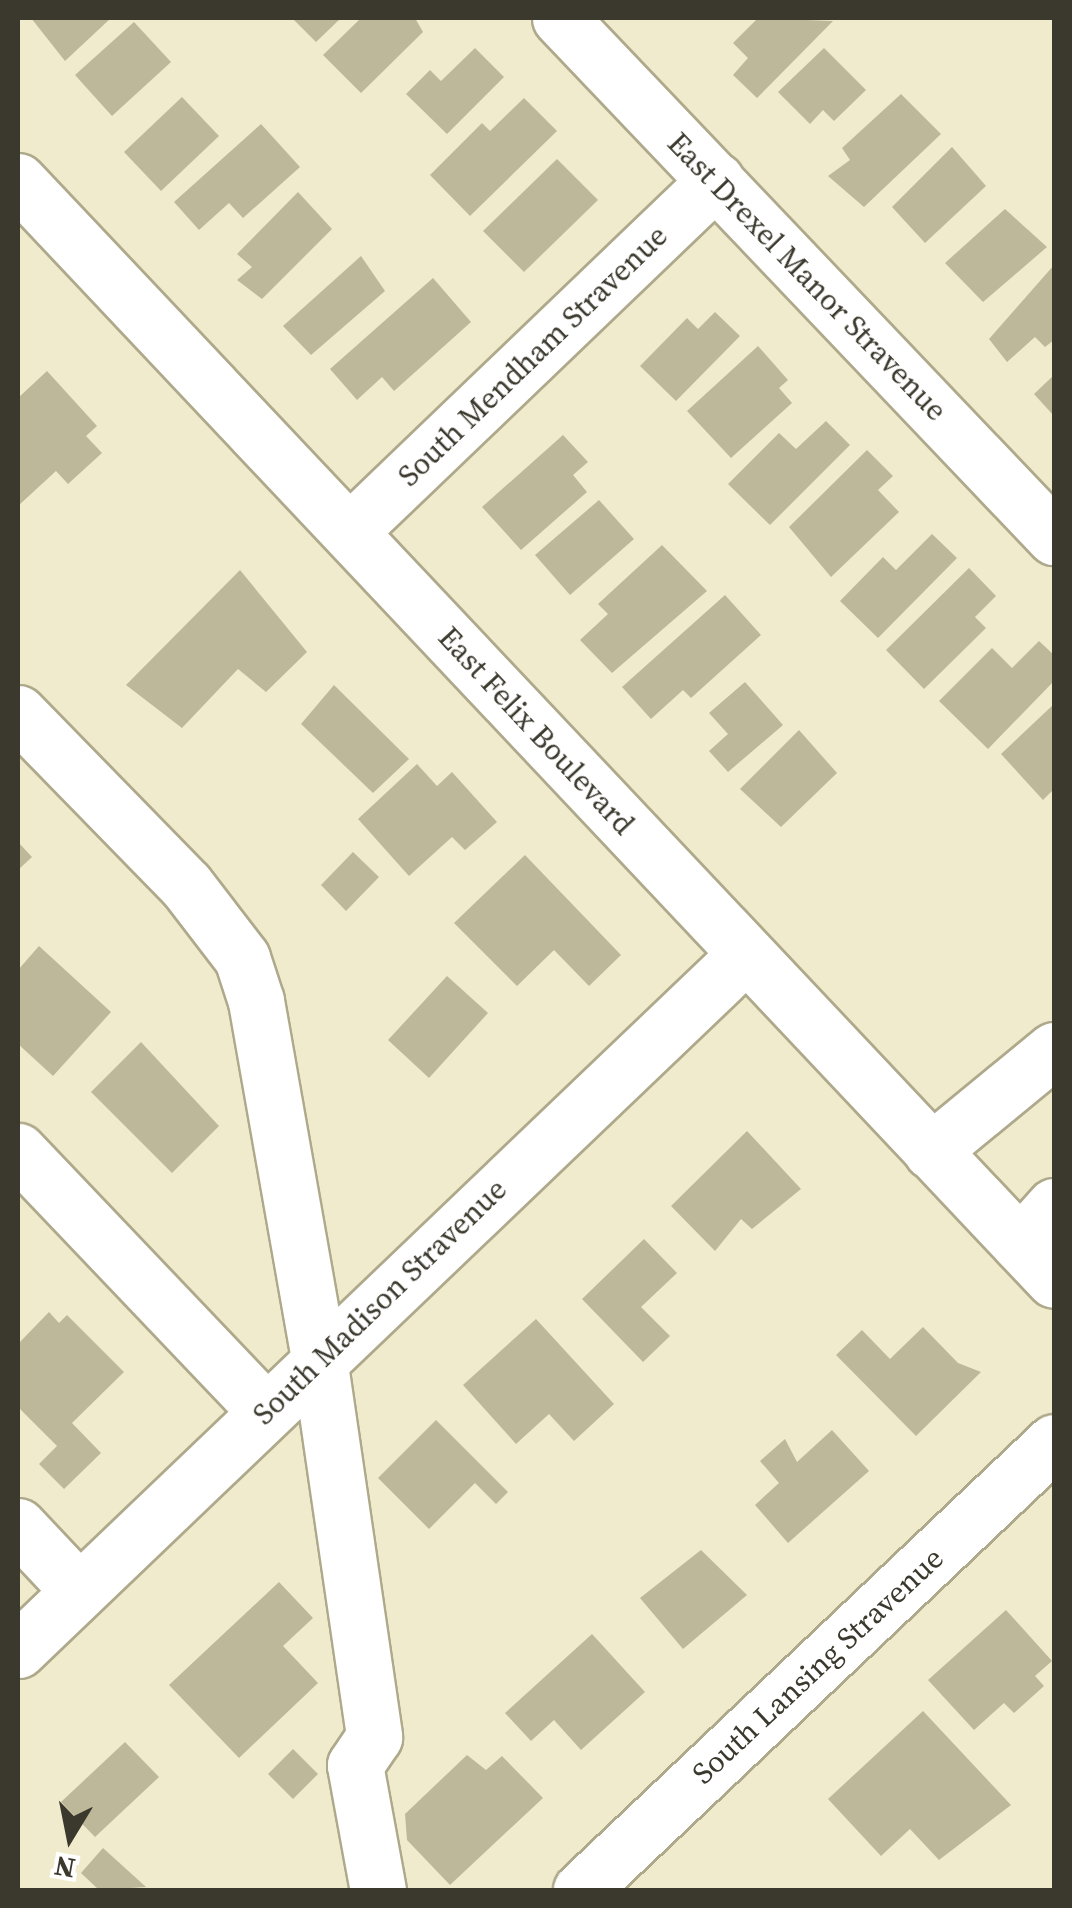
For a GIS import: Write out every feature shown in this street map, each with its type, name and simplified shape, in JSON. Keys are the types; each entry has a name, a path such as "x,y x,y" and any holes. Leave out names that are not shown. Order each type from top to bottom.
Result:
{"street":[{"name":"East Drexel Manor Stravenue","path":"560,18 1054,537"},
{"name":"South Mendham Stravenue","path":"350,531 716,180"},
{"name":"East Felix Boulevard","path":"18,181 931,1151 1043,1243"},
{"path":"18,714 186,885 242,958 256,1001 319,1358 374,1737 355,1764 378,1890"},
{"name":"South Madison Stravenue","path":"18,1650 744,955"},
{"path":"931,1151 1054,1050"},
{"path":"18,1151 266,1411"},
{"name":"South Lansing Stravenue","path":"581,1890 1054,1442"},
{"path":"18,1526 80,1591"}],"building":[{"path":"31,18 111,18 65,61"},
{"path":"292,18 341,18 316,42"},
{"path":"361,18 415,18 423,32 361,93 323,55"},
{"path":"758,18 833,21 757,98 733,75 748,58 733,43"},
{"path":"134,22 171,62 112,116 75,75"},
{"path":"475,48 504,77 447,134 406,94 430,70 441,81"},
{"path":"824,48 866,90 834,121 823,110 810,124 778,92"},
{"path":"901,94 941,134 864,207 828,176 850,160 842,148"},
{"path":"182,97 219,136 161,191 124,152"},
{"path":"524,98 557,131 470,216 430,175 482,123 490,131"},
{"path":"261,124 300,167 243,218 229,203 199,230 174,202"},
{"path":"952,147 986,186 925,243 892,207"},
{"path":"557,159 598,200 524,272 483,231"},
{"path":"298,192 332,229 262,299 237,280 252,267 237,254"},
{"path":"1005,209 1047,247 983,302 945,263"},
{"path":"361,256 385,291 311,355 283,326"},
{"path":"1054,265 1054,340 1045,347 1035,337 1007,362 989,339"},
{"path":"433,278 471,322 394,391 382,377 357,400 330,369"},
{"path":"715,312 740,336 676,401 640,366 687,318 698,329"},
{"path":"758,346 788,380 779,388 792,403 731,458 687,411"},
{"path":"47,371 97,426 86,436 102,453 68,484 56,471 18,506 18,398"},
{"path":"1054,375 1054,416 1034,394"},
{"path":"826,421 850,445 770,525 728,484 779,433 796,449"},
{"path":"563,435 588,462 573,475 587,492 521,550 482,507"},
{"path":"867,450 893,476 878,490 899,512 831,577 789,527"},
{"path":"599,500 634,539 570,595 535,555"},
{"path":"932,534 957,558 878,638 840,601 883,557 896,570"},
{"path":"662,545 707,591 612,673 580,640 608,614 598,604"},
{"path":"969,568 996,596 975,617 986,628 924,689 886,650"},
{"path":"240,570 307,652 266,692 238,669 182,728 126,685"},
{"path":"725,595 761,635 691,698 683,690 651,719 622,687"},
{"path":"1039,641 1054,655 1054,681 988,749 939,701 992,648 1012,668"},
{"path":"745,682 783,725 728,772 709,751 728,734 709,713"},
{"path":"334,685 409,759 373,793 301,724"},
{"path":"1054,704 1054,789 1043,800 1001,754"},
{"path":"799,730 837,773 781,827 740,789"},
{"path":"417,764 437,786 452,772 497,822 465,850 452,837 409,876 358,819"},
{"path":"18,842 32,857 18,870"},
{"path":"353,852 379,877 346,911 321,885"},
{"path":"525,855 621,955 589,986 554,950 517,986 454,923"},
{"path":"39,946 111,1012 53,1076 18,1044 18,970"},
{"path":"447,976 488,1013 429,1078 388,1040"},
{"path":"141,1042 219,1126 172,1173 91,1092"},
{"path":"747,1131 801,1189 752,1229 741,1219 715,1251 671,1206"},
{"path":"644,1239 677,1273 641,1307 670,1336 643,1362 582,1299"},
{"path":"49,1312 59,1323 67,1315 124,1372 72,1423 101,1453 64,1489 39,1464 57,1446 18,1407 18,1344"},
{"path":"536,1319 614,1404 574,1441 549,1414 516,1444 463,1385"},
{"path":"923,1327 958,1363 981,1372 916,1436 836,1355 862,1330 890,1359"},
{"path":"436,1420 508,1492 496,1504 475,1483 429,1529 378,1478"},
{"path":"832,1430 869,1471 788,1543 755,1505 779,1483 760,1461 785,1439 797,1462"},
{"path":"701,1550 747,1595 683,1649 640,1598"},
{"path":"279,1582 313,1618 283,1646 318,1683 239,1758 169,1685"},
{"path":"1006,1610 1052,1661 1035,1676 1044,1686 1014,1713 1004,1703 974,1730 928,1680"},
{"path":"592,1634 645,1692 581,1750 554,1720 531,1741 505,1713"},
{"path":"923,1711 1011,1805 939,1860 910,1829 881,1856 828,1799"},
{"path":"125,1742 159,1777 95,1837 61,1802"},
{"path":"293,1749 318,1774 293,1799 268,1774"},
{"path":"467,1755 486,1770 502,1756 543,1798 450,1885 407,1840 405,1814"},
{"path":"103,1848 146,1887 99,1890 81,1873"}]}
